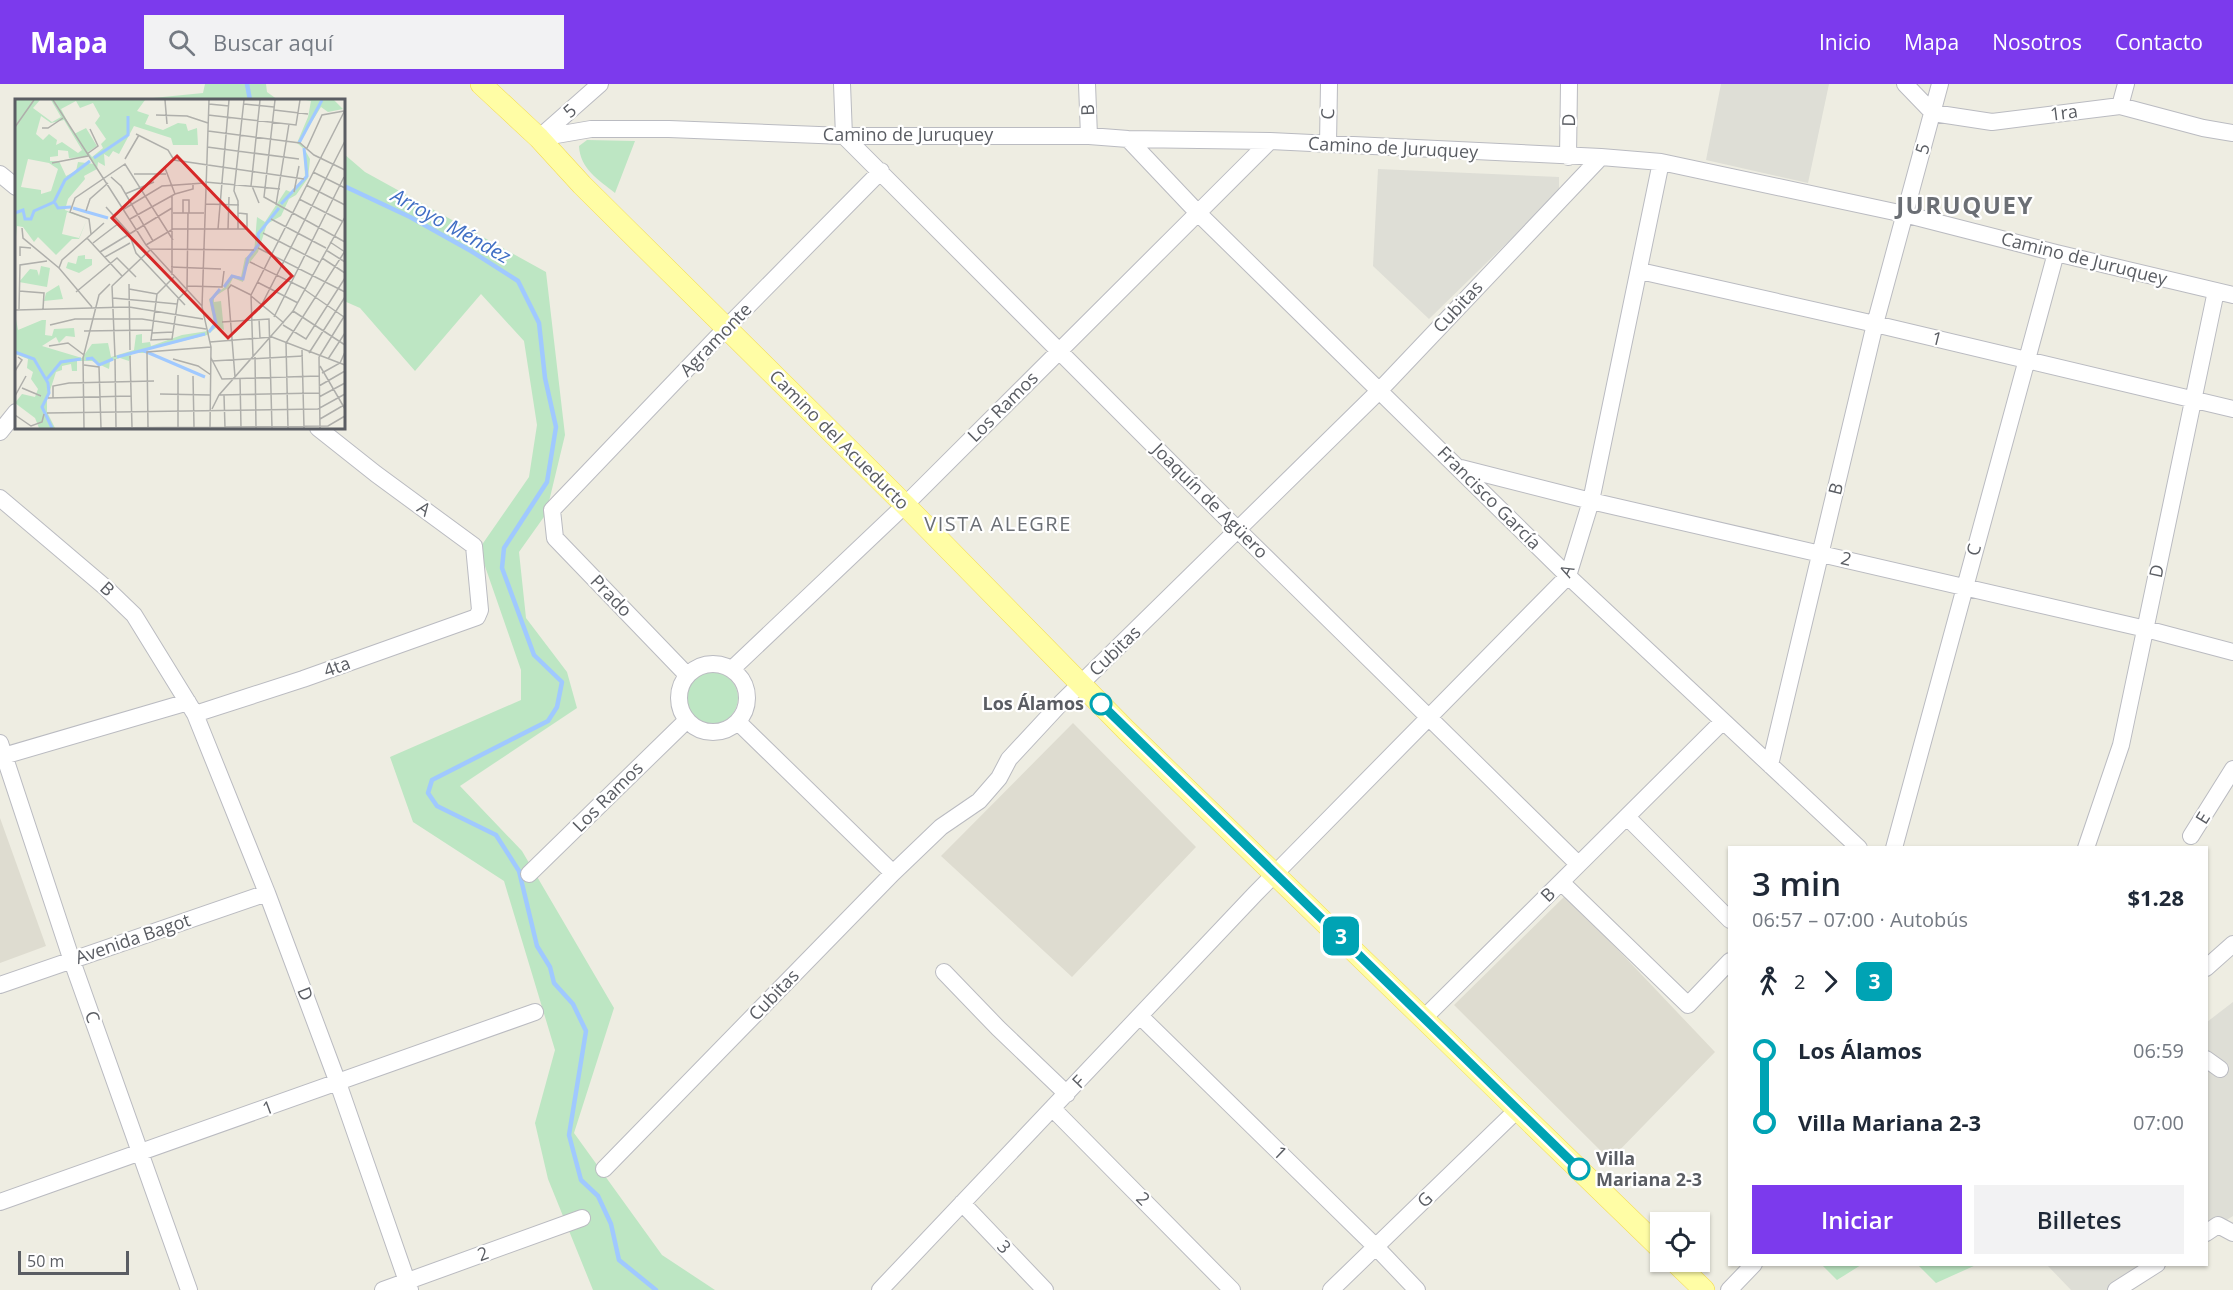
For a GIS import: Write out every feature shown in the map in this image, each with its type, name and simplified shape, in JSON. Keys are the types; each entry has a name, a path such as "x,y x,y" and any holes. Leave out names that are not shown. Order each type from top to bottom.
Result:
{"main road":[{"name":"Camino del Acueducto","path":"480,84 539,138 582,185 1080,684 1650,1238"},
{"path":"1685,1272 1704,1290"}],"street":[{"name":"5","path":"539,138 600,84"},
{"path":"842,84 844,135"},
{"name":"B","path":"1087,84 1089,136"},
{"name":"C","path":"1328,144 1329,84"},
{"name":"D","path":"1568,157 1569,84"},
{"path":"1905,84 1933,113"},
{"name":"5","path":"1904,214 1940,84"},
{"path":"2120,106 2126,84"},
{"name":"1ra","path":"1933,113 1992,122 2120,106 2203,128 2233,133"},
{"name":"Camino de Juruquey","path":"539,138 591,129 669,129 844,135 1089,136 1128,139 1270,141 1661,162 1904,214 2233,295"},
{"name":"Joaquín de Agüero","path":"844,135 1239,531 1578,864"},
{"name":"Francisco García","path":"1128,139 1198,213 1568,576 1857,846"},
{"name":"Los Ramos","path":"732,669 904,506 1270,141"},
{"name":"Cubitas","path":"604,1169 893,873 941,827 979,801 999,778 1009,759 1080,684 1239,531 1379,391 1601,157"},
{"name":"A","path":"1276,874 1568,576 1591,501 1661,162"},
{"name":"Agramonte","path":"552,510 726,328 881,171"},
{"path":"0,174 15,187"},
{"name":"B","path":"1770,765 1875,324 1904,214"},
{"name":"C","path":"1895,846 2056,253"},
{"name":"1","path":"1640,270 2233,409"},
{"name":"D","path":"2087,846 2121,745 2216,291"},
{"path":"0,432 15,413"},
{"name":"A","path":"319,429 474,546 480,610 477,617"},
{"name":"2","path":"1459,468 1591,501 2146,629 2233,652"},
{"name":"B","path":"0,498 106,588 134,615 191,708"},
{"name":"Prado","path":"552,510 555,538 687,675"},
{"name":"4ta","path":"1,752 191,708 303,679 477,617"},
{"path":"714,663 732,669 741,678 746,688 747,700 738,722 729,729 717,732 706,732 695,727 687,720 679,702 682,683 687,675 704,665 714,663"},
{"name":"D","path":"191,708 267,893 338,1083 409,1286"},
{"name":"Los Ramos","path":"530,874 687,720"},
{"path":"738,722 893,873"},
{"name":"B","path":"1425,1017 1722,722"},
{"name":"C","path":"1,752 72,961 189,1290"},
{"name":"E","path":"2192,836 2233,769"},
{"path":"1627,817 1728,918"},
{"name":"F","path":"880,1290 1276,874"},
{"path":"1561,882 1688,1005 1728,963"},
{"name":"Avenida Bagot","path":"0,986 267,893"},
{"path":"2208,966 2233,944"},
{"path":"944,972 1067,1094"},
{"name":"1","path":"0,1202 535,1012"},
{"name":"1","path":"1141,1017 1417,1290"},
{"name":"2","path":"1053,1109 1232,1290"},
{"name":"G","path":"1331,1290 1518,1109"},
{"name":"3","path":"962,1203 1045,1290"},
{"name":"2","path":"383,1290 409,1286 582,1218"},
{"path":"2208,1232 2218,1225 2233,1233"},
{"path":"1729,1290 1752,1266"},
{"path":"2116,1290 2154,1266"}],"shaded area":[{"path":"1721,84 1829,84 1808,183 1706,160"},
{"path":"1378,169 1559,177 1559,192 1429,319 1373,266"},
{"path":"1073,723 1196,847 1072,977 941,856"},
{"path":"0,818 46,946 0,963"},
{"path":"1566,895 1715,1052 1610,1160 1454,1005"},
{"path":"2233,1002 2233,1216 2208,1231 2208,1021"},
{"path":"2048,1266 2151,1266 2112,1290 2071,1290"}],"green space":[{"path":"205,84 266,84 267,92 277,99 143,99 203,93"},
{"path":"587,140 635,141 615,193 591,173 583,161 579,146"},
{"path":"345,155 365,172 546,272 565,435 546,514 519,552 526,618 567,672 577,708 460,786 522,851 614,1008 574,1133 662,1255 715,1290 593,1290 548,1179 535,1123 555,1050 504,881 413,822 390,757 521,700 521,670 479,549 529,477 537,425 524,341 481,294 415,371 360,308 345,301"},
{"path":"707,672 717,672 731,679 738,698 731,717 717,724 707,724 697,720 690,713 686,703 686,693 690,683 697,676"},
{"path":"1823,1266 1859,1266 1837,1280"},
{"path":"1919,1266 1974,1266 1936,1283"}],"waterway":[{"name":"Arroyo Méndez","path":"247,84 250,99"},
{"name":"Arroyo Méndez","path":"345,186 410,217 471,251 518,281 539,323 545,378 556,427 547,482 504,548 502,568 534,655 562,682 557,707 548,721 432,780 428,793 437,806 496,835 519,871 537,946 550,967 554,983 573,1004 586,1031 569,1135 581,1180 598,1196 611,1224 619,1260 656,1290"}],"bus line":[{"name":"3","path":"1101,704 1579,1169"}],"place":[{"name":"Los Álamos","path":"1101,704"},
{"name":"Villa Mariana 2-3","path":"1579,1169"}],"district":[{"name":"JURUQUEY","path":"1965,206"},
{"name":"VISTA ALEGRE","path":"998,524"}]}
